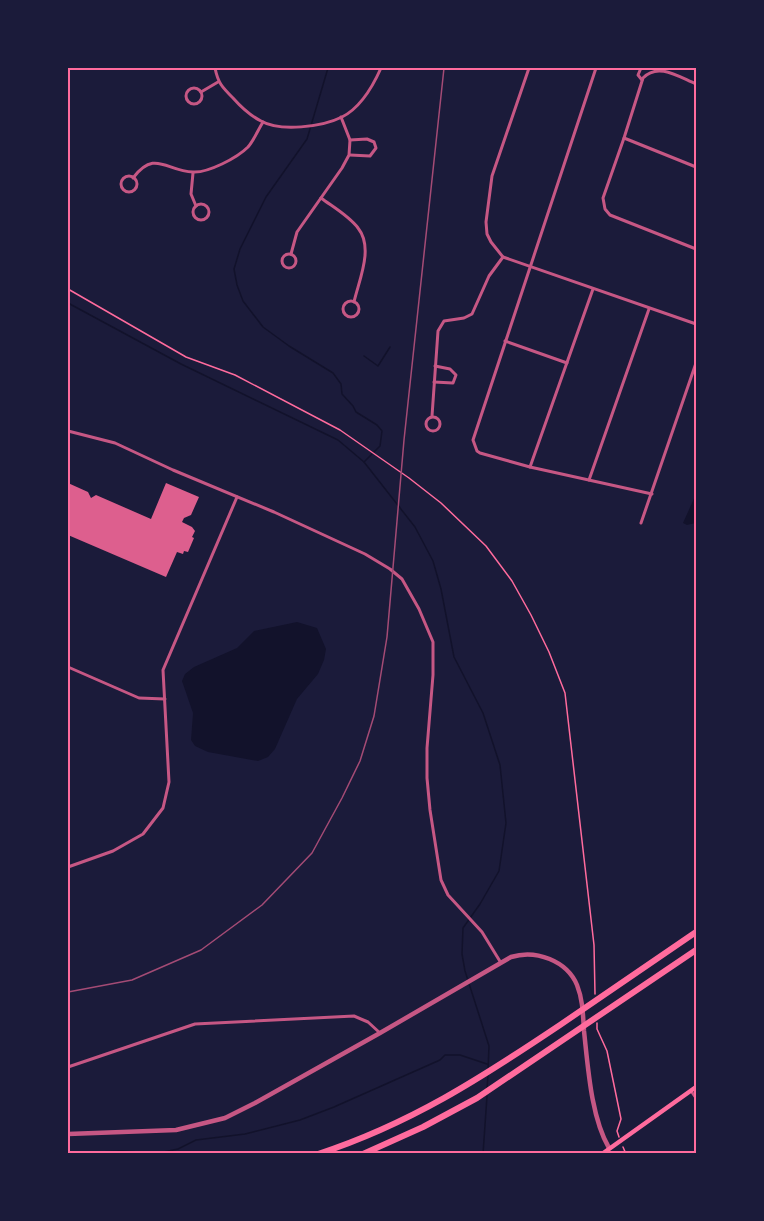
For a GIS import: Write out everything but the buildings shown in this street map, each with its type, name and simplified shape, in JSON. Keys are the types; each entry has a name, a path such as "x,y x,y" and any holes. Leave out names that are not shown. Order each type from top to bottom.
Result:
{"highway":[{"path":"318,1154 393,1125 459,1090 696,932"},
{"path":"363,1154 459,1109 696,950"}],"main road":[{"path":"602,1154 694,1089"}],"street":[{"path":"215,68 218,82 240,106 263,123 292,127 306,127 341,117 353,109 374,83 381,68"},
{"path":"530,68 492,176 486,222 487,234 491,242 503,257 696,324"},
{"path":"596,68 473,440 480,453 530,467 652,494"},
{"path":"641,68 639,75 642,80"},
{"path":"696,84 659,69 649,71 642,80 603,198 605,209 610,215 696,249"},
{"path":"201,92 218,82"},
{"path":"195,88 201,92 200,100 196,103 190,103 187,99 186,94 190,89 195,88"},
{"path":"291,254 297,232 349,155 350,140 341,117"},
{"path":"133,178 147,164 158,162 193,172 223,164 248,147 263,123"},
{"path":"624,138 696,166"},
{"path":"349,155 370,156 376,148 374,142 367,139 350,140"},
{"path":"193,172 191,194 196,206 193,212 194,217 201,220 206,218 208,214 206,206 201,204 196,206"},
{"path":"128,176 133,178 136,182 135,189 130,192 123,189 121,185 123,178 128,176"},
{"path":"321,198 352,222 364,238 365,255 354,302"},
{"path":"286,254 291,254 296,258 296,263 291,268 286,268 282,263 282,258 286,254"},
{"path":"432,416 436,417 440,423 439,428 435,431 431,431 426,426 428,419 432,416 433,382 440,326 444,321 464,318 472,314 489,276 503,257"},
{"path":"530,467 593,289"},
{"path":"349,301 354,302 358,307 358,312 354,316 347,315 344,311 345,304 349,301"},
{"path":"589,480 649,309"},
{"path":"505,341 567,363"},
{"path":"641,523 696,363"},
{"path":"433,382 453,382 456,375 450,369 435,366"},
{"path":"68,431 115,443 339,542 390,569 402,579 419,609 433,642 434,675 427,748 427,778 441,880 448,895 482,932 501,963"},
{"path":"68,867 113,851 143,834 163,808 170,782 163,670 237,497"},
{"path":"68,667 139,698 165,699"},
{"path":"68,1134 176,1130 216,1121 255,1103 380,1034 501,963 516,956 538,956 562,966 574,979 582,1002 593,1093 602,1136 609,1148"},
{"path":"68,1067 195,1024 354,1016 368,1022 380,1034"},
{"path":"694,1089 696,1098"}],"path":[{"path":"68,289 186,357 234,375 340,430 441,503 486,546 512,581 549,652 565,693 594,945 594,986"},
{"path":"597,1029 607,1051 621,1119 618,1134"},
{"path":"623,1147 626,1154"}],"shaded area":[{"path":"696,494 696,523 687,525 683,523"},
{"path":"297,622 317,628 326,649 318,674 297,699 275,749 268,757 258,761 208,752 195,746 191,740 193,713 182,681 185,674 194,667 237,648 254,631"}],"waterway":[{"path":"328,68 307,139 266,197 240,249 234,269 243,301 263,327 333,373 341,384 342,394 356,412 377,425 382,431 380,446 364,462"},
{"path":"68,303 181,364 338,440 364,462 415,527 433,561 441,589 454,657 483,713 500,765 506,823 499,871 463,928 462,954 465,971 489,1046 488,1070"},
{"path":"364,356 378,366 390,347"},
{"path":"68,1152 159,1153 178,1149 196,1140 245,1134 300,1120 440,1060 445,1055 460,1055 487,1064"},
{"path":"487,1088 488,1075"},
{"path":"483,1154 487,1096"}],"railway":[{"path":"68,992 132,980 201,950 262,905 312,853 360,761 374,716 387,637 404,440 444,68"}]}
